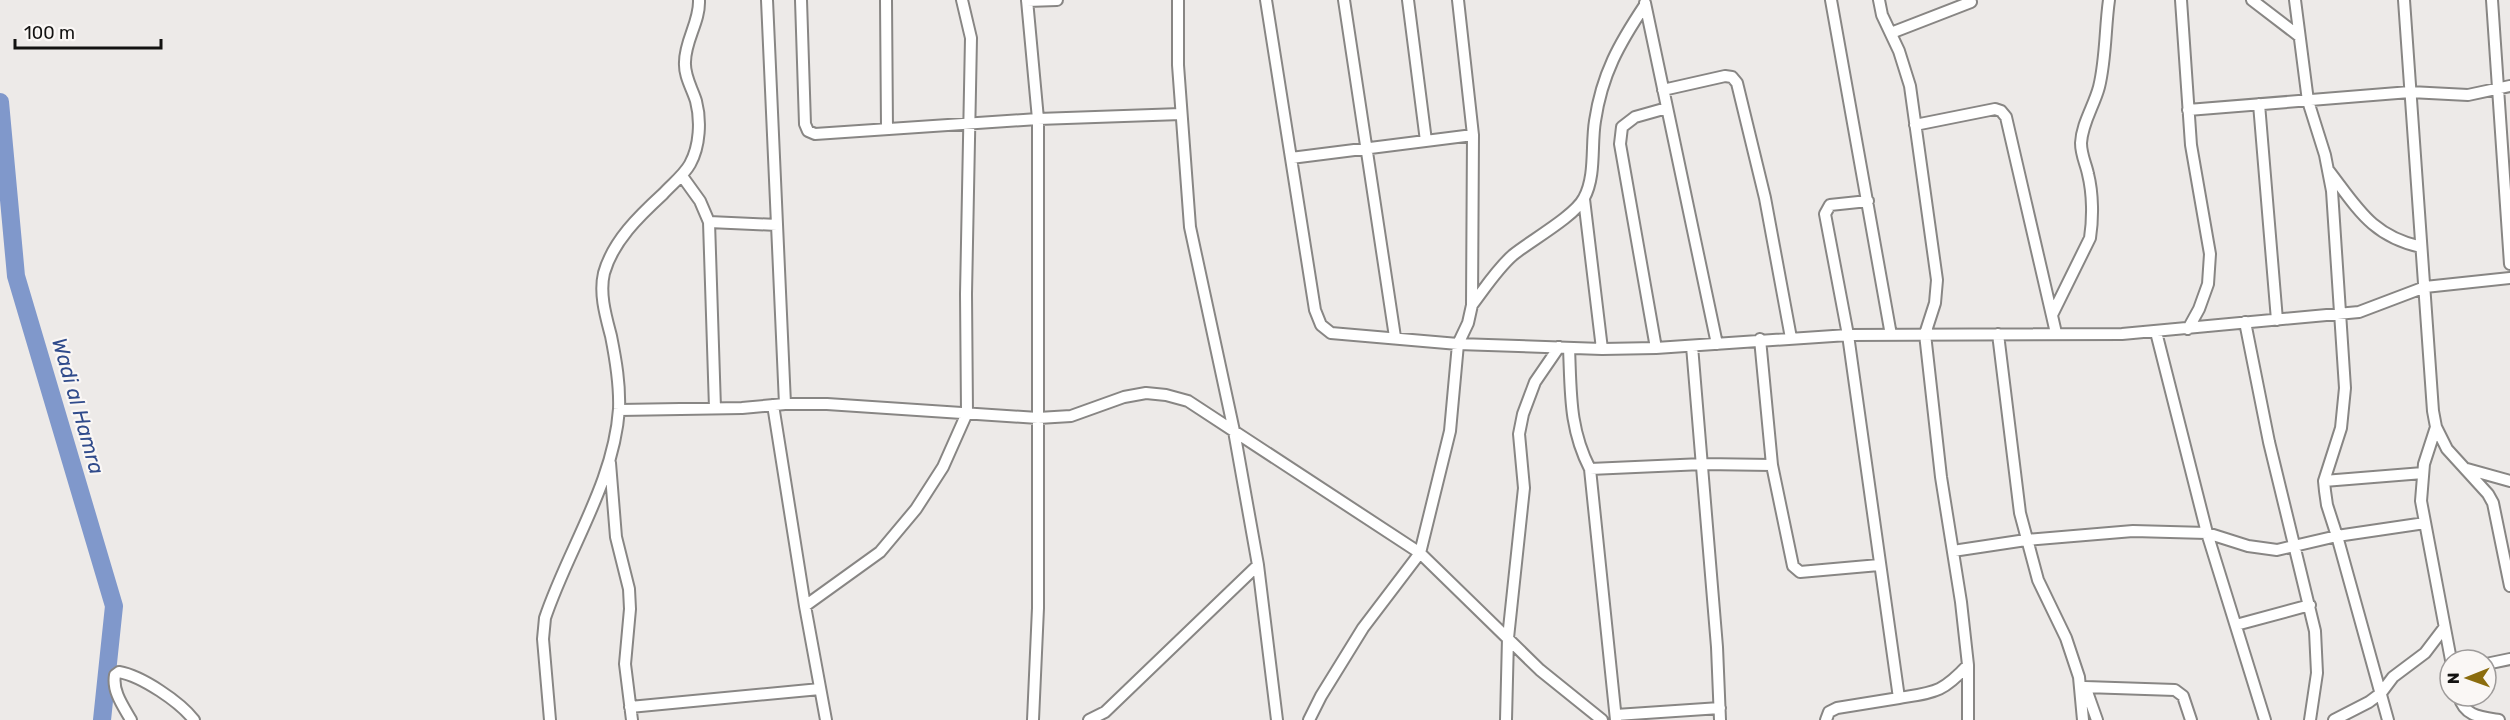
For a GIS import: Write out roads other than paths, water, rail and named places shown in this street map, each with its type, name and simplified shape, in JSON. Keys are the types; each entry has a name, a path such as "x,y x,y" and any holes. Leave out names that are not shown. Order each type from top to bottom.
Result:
{"street":[{"path":"550,720 543,639 545,618 600,485 609,457 618,410 619,386 603,294 604,276 610,257 623,236 639,216 682,176 690,164 698,132 699,116 685,62 697,20 699,0"},
{"path":"767,0 785,404"},
{"path":"801,0 805,124 808,131 815,134 1038,119 1181,114"},
{"path":"886,0 887,129"},
{"path":"805,606 880,552 916,509 943,467 967,413 966,294 971,38 962,0"},
{"path":"1033,720 1038,608 1038,119 1027,1 1057,0"},
{"path":"1178,0 1178,65 1190,227 1234,431 1258,566 1277,720"},
{"path":"1266,0 1316,310 1321,325 1331,333 1458,344 1602,349 1692,346 1760,339 1848,335 2156,332 2340,315 2359,312 2425,287 2510,278"},
{"path":"1344,0 1395,337"},
{"path":"1408,0 1426,141"},
{"path":"1309,720 1363,628 1420,553 1450,431 1458,344 1468,323 1472,305 1473,135 1458,0"},
{"path":"1831,0 1891,334"},
{"path":"1879,0 1910,86 1937,280 1935,303 1925,334 1941,477 1968,665 1968,720"},
{"path":"2052,315 2090,238 2092,224 2088,174 2081,145 2084,127 2103,69 2109,0"},
{"path":"2181,0 2191,145 2210,254 2208,284 2199,309 2188,329"},
{"path":"2252,0 2299,36"},
{"path":"2295,0 2308,100 2329,171 2340,315 2344,408 2341,428 2324,481 2327,505 2388,720"},
{"path":"2404,0 2425,287 2428,370 2436,428 2447,449 2488,494 2496,513 2510,586"},
{"path":"2492,0 2505,87 2510,264"},
{"path":"1891,33 1972,1"},
{"path":"1645,2 1717,344"},
{"path":"1602,349 1584,199 1589,183 1594,122 1604,78 1621,41 1645,2"},
{"path":"1663,90 1725,76 1732,77 1737,83 1765,198 1791,338"},
{"path":"2188,110 2410,92 2468,95 2505,87"},
{"path":"2259,104 2277,320"},
{"path":"1656,348 1620,144 1622,127 1635,117 1667,108"},
{"path":"1914,125 1995,109 2001,111 2006,117 2056,333"},
{"path":"1291,158 1473,135"},
{"path":"2329,171 2361,213 2379,229 2400,242 2421,247"},
{"path":"682,176 700,201 709,222 715,408"},
{"path":"1472,305 1511,256 1574,210 1584,199"},
{"path":"1868,201 1830,205 1825,214 1848,335 1899,698"},
{"path":"709,222 777,225"},
{"path":"2245,322 2267,433 2315,631 2317,673 2310,720"},
{"path":"2156,332 2207,533 2265,720"},
{"path":"1998,334 2020,513 2026,540 2038,580 2066,638 2097,720"},
{"path":"1760,339 1772,465 1793,566 1800,573 1879,565"},
{"path":"1564,348 1572,420 1579,448 1590,469 1616,718 1720,714 1692,346"},
{"path":"1506,720 1508,638 1524,488 1519,434 1523,414 1535,382 1564,348"},
{"path":"618,410 827,404 1038,418 1071,416 1124,397 1146,393 1188,401 1420,553 1540,670 1602,720"},
{"path":"773,405 826,720"},
{"path":"2436,428 2423,473 2421,501 2448,648"},
{"path":"609,457 616,537 629,589 630,609 625,664 632,720"},
{"path":"1590,469 1702,464 1772,465"},
{"path":"2466,469 2510,481"},
{"path":"2324,481 2423,473"},
{"path":"1953,551 2026,540 2133,531 2207,533 2264,549 2277,550 2337,536 2425,524"},
{"path":"1089,720 1105,712 1258,566"},
{"path":"2236,625 2310,605"},
{"path":"2334,720 2369,702 2381,693 2398,672 2425,653 2444,628"},
{"path":"1826,720 1829,712 1837,708 1937,692 1956,678 1968,665"},
{"path":"131,720 116,689 114,680 115,675 119,672 171,698 194,720"},
{"path":"2082,682 2083,720"},
{"path":"2082,682 2175,690 2183,696 2192,720"},
{"path":"630,707 820,689"},
{"path":"2464,708 2471,714 2499,720"}],"waterway":[{"name":"Wadi al Hamra","path":"0,102 16,276 114,606 102,720"}]}
